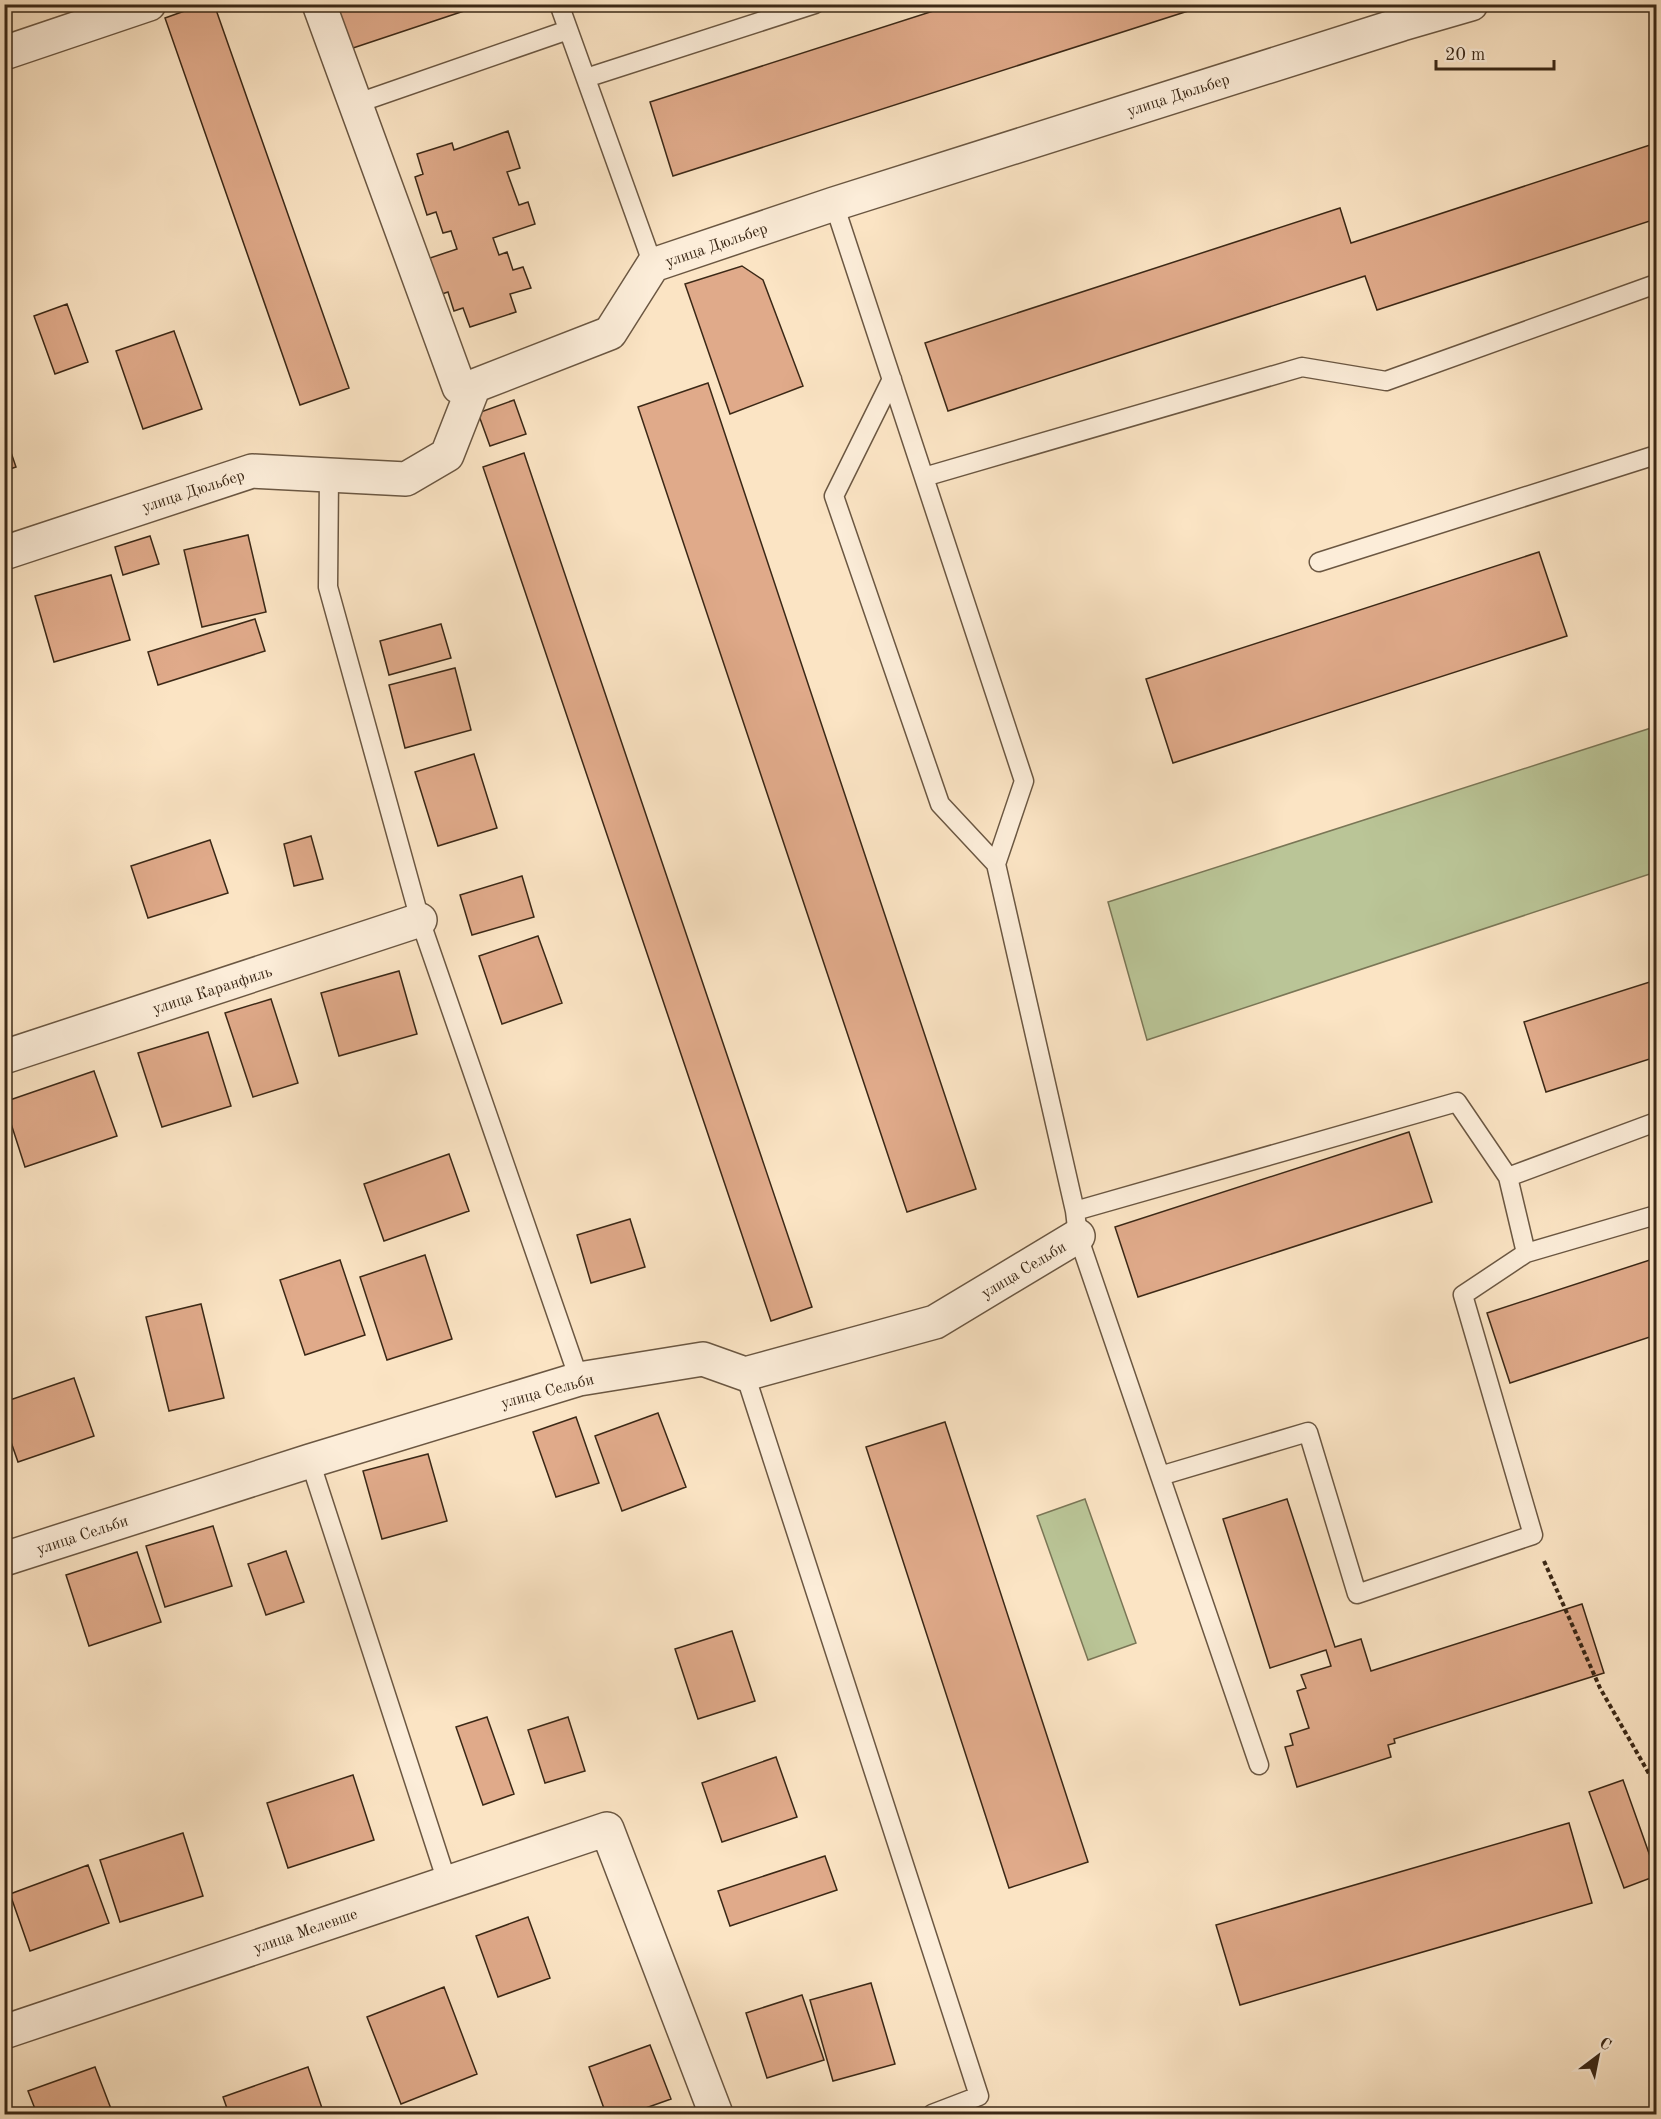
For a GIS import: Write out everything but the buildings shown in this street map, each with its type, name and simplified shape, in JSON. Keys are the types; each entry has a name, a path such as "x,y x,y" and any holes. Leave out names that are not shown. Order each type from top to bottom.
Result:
{"street":[{"path":"4,53 149,4"},
{"path":"319,4 459,387 474,386"},
{"name":"улица Дюльбер","path":"4,553 252,471 406,478 447,455 474,386 610,333 653,266 834,204 1471,4"},
{"name":"улица Каранфиль","path":"4,1057 420,921"},
{"name":"улица Сельби","path":"4,1559 310,1461 579,1379 703,1359 745,1374 935,1322 1076,1223"},
{"name":"улица Мелевше","path":"4,2032 607,1829 716,2115"}],"lane":[{"path":"559,4 653,266"},
{"path":"586,78 815,4"},
{"path":"355,104 568,30"},
{"path":"834,204 1024,781 996,864"},
{"path":"924,477 1302,367 1386,381 1656,284"},
{"path":"891,379 834,496 940,804 996,864 1076,1223 1259,1764"},
{"path":"1319,562 1656,455"},
{"path":"329,476 328,587 420,921 579,1379"},
{"path":"1076,1223 1457,1102 1508,1177 1526,1253"},
{"path":"1508,1177 1656,1122"},
{"path":"1160,1476 1308,1432 1357,1594 1533,1535 1463,1295 1526,1253 1656,1215"},
{"path":"745,1374 979,2096 932,2115"},
{"path":"310,1461 447,1882"}],"path":[{"path":"1533,1535 1600,1688 1656,1786"}],"green space":[{"path":"1651,728 1656,746 1656,872 1147,1040 1108,902"},
{"path":"1085,1499 1136,1643 1088,1660 1037,1516"}]}
